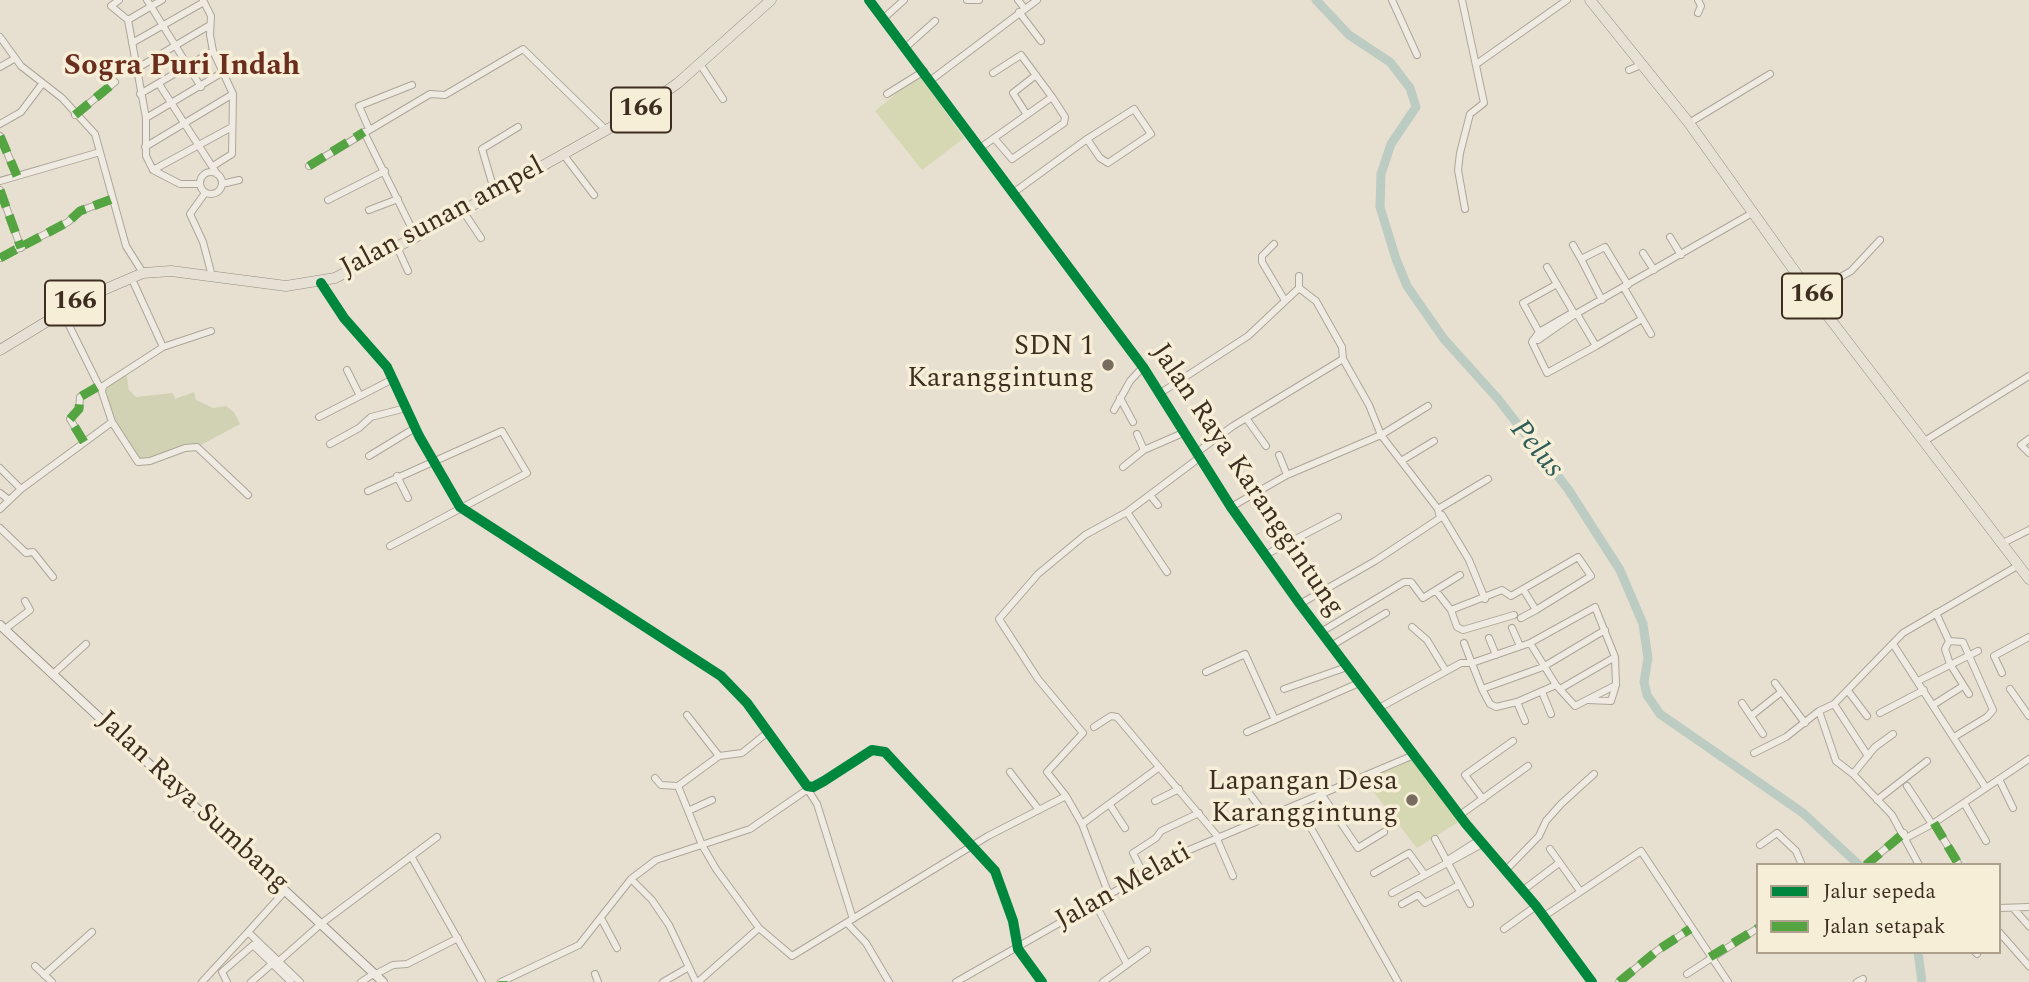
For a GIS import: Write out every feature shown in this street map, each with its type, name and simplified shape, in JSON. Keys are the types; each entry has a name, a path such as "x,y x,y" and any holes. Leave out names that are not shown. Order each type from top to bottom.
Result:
{"main road":[{"name":"Jalan sunan ampel","path":"0,350 62,311 142,273 170,271 286,286 321,283 416,237 607,130 658,98 771,0"},
{"name":"166","path":"1590,0 1689,123 1811,294 2029,579"}],"street":[{"path":"119,0 111,6 128,20 146,118 145,148 153,170 180,184 199,184"},
{"path":"128,20 149,3 162,0"},
{"name":"Jalan Raya Karanggintung","path":"869,0 1143,368 1197,456 1300,604 1481,842 1536,906 1591,982"},
{"path":"884,18 904,0"},
{"path":"967,0 979,0"},
{"path":"1018,0 1041,41"},
{"path":"931,80 1037,0"},
{"path":"1392,0 1417,55"},
{"path":"1462,0 1478,63 1484,103 1469,114 1458,170 1465,209"},
{"path":"1478,63 1567,0"},
{"path":"1598,0 1599,12"},
{"path":"1698,0 1701,6 1698,13"},
{"path":"132,43 204,1 211,16 213,51 233,94 232,153 213,166"},
{"path":"149,3 201,87"},
{"path":"905,47 935,21"},
{"path":"136,69 210,25"},
{"path":"0,37 14,59 62,98 95,134 111,200 126,246 142,273"},
{"path":"309,166 430,94 445,95 524,49 607,130"},
{"path":"140,94 213,51"},
{"path":"993,73 1019,55 1066,119 1013,159 994,138"},
{"path":"0,67 14,59"},
{"path":"699,64 723,99"},
{"path":"1629,70 1643,64"},
{"path":"887,94 924,71"},
{"path":"146,118 222,72"},
{"path":"1689,123 1770,74"},
{"path":"1027,115 1013,91 1036,75"},
{"path":"75,115 115,82"},
{"path":"0,124 21,112 42,83"},
{"path":"159,84 222,184"},
{"path":"412,85 359,106 367,131 416,237"},
{"path":"145,148 233,94"},
{"path":"980,148 1052,97"},
{"path":"1013,193 1087,139 1134,109 1151,134 1108,163 1100,158 1087,139"},
{"path":"153,170 232,127"},
{"path":"494,194 482,149 518,127"},
{"path":"0,136 17,176"},
{"path":"0,181 100,152"},
{"path":"563,154 594,195"},
{"path":"328,200 385,171"},
{"path":"199,184 206,172 217,174"},
{"path":"205,193 216,193 222,184 239,180"},
{"path":"199,184 205,193"},
{"path":"0,190 21,248"},
{"path":"205,193 190,214 214,276"},
{"path":"369,210 398,198"},
{"path":"0,258 68,222 79,211 111,200"},
{"path":"463,211 481,238"},
{"path":"1533,340 1538,340 1576,314 1754,212"},
{"path":"1670,237 1681,255"},
{"path":"1811,294 1851,271 1880,240"},
{"path":"1274,244 1262,256 1262,262 1284,299"},
{"path":"1573,245 1602,300"},
{"path":"397,247 408,271"},
{"path":"1581,260 1605,247 1651,334"},
{"path":"1643,253 1654,270"},
{"path":"1547,267 1595,346"},
{"path":"1299,276 1299,288"},
{"path":"131,277 137,297 163,347"},
{"path":"321,283 338,310 379,355 433,462 461,508 648,626 721,676 739,694 810,788 850,921 889,982"},
{"path":"1539,332 1523,303 1557,284"},
{"path":"1160,394 1248,336 1284,299 1299,288"},
{"path":"1299,288 1316,301 1342,348 1343,359 1369,405 1381,435 1440,512 1469,560 1485,599"},
{"path":"62,311 100,389 112,422 138,462 197,447 248,495"},
{"path":"1576,314 1570,314 1539,332 1533,340 1531,346 1549,373 1642,319"},
{"path":"84,442 70,419 79,409 80,397 100,389 106,382 163,347 211,331"},
{"path":"1109,895 1082,824 1066,796 1046,772 1083,733 1038,679 999,619 1038,574 1085,535 1150,495 1246,418 1343,359"},
{"path":"1114,410 1130,381 1143,368"},
{"path":"347,370 360,396"},
{"path":"1923,442 2029,376"},
{"path":"319,417 393,379"},
{"path":"1120,398 1133,422"},
{"path":"1231,507 1287,475 1381,435 1428,406"},
{"path":"330,444 359,428 371,417 385,416 406,408"},
{"path":"1246,418 1266,446"},
{"path":"0,509 21,489 112,422"},
{"path":"369,456 415,428"},
{"path":"368,491 500,432 505,433 527,472 390,546"},
{"path":"1123,467 1144,450 1183,433"},
{"path":"1137,435 1144,450"},
{"path":"2029,439 2021,445 2029,453"},
{"path":"1401,461 1434,441"},
{"path":"1279,455 1287,475"},
{"path":"0,468 21,489"},
{"path":"397,476 408,498"},
{"path":"1300,604 1375,561 1488,479"},
{"path":"0,493 9,500"},
{"path":"1150,495 1158,505"},
{"path":"1126,512 1167,572"},
{"path":"1265,555 1338,517"},
{"path":"0,528 26,553 33,552 53,576"},
{"path":"2003,543 2029,530"},
{"path":"1451,610 1485,599 1502,590 1509,597 1581,558 1591,578 1521,618"},
{"path":"1754,753 1787,737 1819,711 1833,704 1903,633 2018,565"},
{"path":"1321,632 1404,582 1411,582 1423,598 1460,575"},
{"path":"1523,589 1536,610"},
{"path":"1436,591 1451,610 1457,627 1463,630 1514,615"},
{"path":"2,627 30,610 25,601"},
{"path":"1379,708 1461,663 1472,663 1530,643 1593,607 1615,657 1616,685 1611,701 1588,700"},
{"path":"1331,646 1386,612"},
{"path":"1936,613 1949,641"},
{"name":"Jalan Raya Sumbang","path":"2,627 383,982"},
{"path":"1412,627 1427,640 1446,671"},
{"path":"1512,628 1520,646"},
{"path":"1482,690 1543,667 1605,630"},
{"path":"2001,673 1994,656 2029,637"},
{"path":"1489,638 1496,655"},
{"path":"1949,641 1961,640 1993,712 1954,737"},
{"path":"1949,641 1945,649 1950,664 1969,694"},
{"path":"1464,643 1482,690 1490,704 1496,707 1558,687 1615,657"},
{"path":"1530,643 1543,667 1575,706 1616,685"},
{"path":"1894,644 1986,788"},
{"path":"53,674 86,645"},
{"path":"1917,681 1978,651"},
{"path":"1206,672 1245,654 1275,720"},
{"path":"1284,689 1347,667"},
{"path":"1247,732 1359,683"},
{"path":"1775,683 1805,723"},
{"path":"1933,705 1963,686"},
{"path":"2010,689 2029,716"},
{"path":"1880,713 1924,690"},
{"path":"1848,691 1867,716"},
{"path":"1542,692 1552,714"},
{"path":"1751,716 1780,693"},
{"path":"1517,702 1525,721"},
{"path":"1742,703 1763,734"},
{"path":"1833,704 1868,756"},
{"path":"1819,711 1836,761 1855,772 1881,796 1905,835 1918,863"},
{"path":"687,715 719,756"},
{"path":"1094,727 1111,716 1117,716 1218,838 1233,876"},
{"path":"655,778 661,786 678,786 719,756 742,753 768,732"},
{"path":"1855,772 1868,756 1893,734"},
{"path":"1483,799 1465,775 1513,741"},
{"path":"502,982 579,945 602,920 631,879 656,860 750,829 867,752 881,750 974,844 995,871 1002,887 1018,949 1042,982"},
{"name":"Jalan Melati","path":"956,982 1144,875 1218,838 1414,755"},
{"path":"1869,862 1905,835 1933,824 2029,759"},
{"path":"1881,796 1927,761"},
{"path":"1460,815 1528,766"},
{"path":"1082,824 1158,768"},
{"path":"1010,772 1039,810"},
{"path":"1505,871 1539,836 1546,821 1561,804 1594,774"},
{"path":"1999,779 2013,808"},
{"path":"1243,785 1267,817"},
{"path":"678,786 702,845 759,928 794,956 974,844 1066,796"},
{"path":"1907,786 1958,863"},
{"path":"1155,800 1179,789"},
{"path":"1322,795 1358,848 1384,832"},
{"path":"1974,796 1979,804"},
{"path":"688,811 712,800"},
{"path":"1964,803 1986,841"},
{"path":"1110,805 1125,828"},
{"path":"1298,805 1398,982"},
{"path":"1144,875 1133,853 1156,838 1161,831 1199,813"},
{"path":"1760,845 1777,833 1796,851 1801,863"},
{"path":"251,982 322,923 437,837"},
{"path":"1435,839 1470,904"},
{"path":"1392,893 1481,842"},
{"path":"1550,849 1580,891"},
{"path":"1544,917 1641,851 1724,981"},
{"path":"1374,873 1409,853 1426,875"},
{"path":"411,856 482,982"},
{"path":"1522,891 1559,863"},
{"path":"631,879 662,915 697,982 759,928"},
{"path":"1402,904 1418,895 1425,902 1460,885"},
{"path":"202,982 285,891"},
{"path":"1095,903 1127,964"},
{"path":"1504,929 1536,906"},
{"path":"2001,908 2029,907"},
{"path":"2014,909 2029,926"},
{"path":"602,920 617,948"},
{"path":"1619,982 1658,950 1690,929"},
{"path":"1687,974 1756,929"},
{"path":"44,975 92,932"},
{"path":"248,932 276,962 290,982"},
{"path":"2001,934 2029,967"},
{"path":"361,982 393,965 407,964 458,938"},
{"path":"227,982 222,972 253,945 300,982"},
{"path":"1103,982 1147,950"},
{"path":"225,957 232,964"},
{"path":"35,966 51,982"},
{"path":"663,982 689,967"},
{"path":"595,974 598,982"}],"green space":[{"path":"919,75 964,138 922,170 875,111"},
{"path":"126,371 129,390 136,397 173,393 175,399 194,392 196,400 213,408 226,406 234,412 240,424 199,446 187,444 138,461 114,422 105,387"},
{"name":"Lapangan Desa Karanggintung","path":"1413,760 1460,821 1417,848 1364,780"}],"waterway":[{"name":"Pelus","path":"1316,0 1349,35 1390,62 1410,88 1416,107 1391,144 1381,174 1380,207 1396,259 1407,286 1444,339 1498,399 1568,489 1620,570 1643,624 1648,658 1644,682 1647,695 1660,714 1803,813 1857,863"},
{"name":"Pelus","path":"1918,954 1922,982"}],"marked path":[{"path":"75,115 115,82"},
{"path":"309,166 364,132"},
{"path":"0,136 17,176"},
{"path":"0,190 21,248"},
{"path":"0,258 68,222 80,211 112,199"},
{"path":"84,442 70,419 79,409 80,397 99,386"},
{"path":"1934,823 1958,863"},
{"path":"1868,863 1904,833"},
{"path":"1619,982 1658,950 1690,929"},
{"path":"1710,957 1756,929"}],"cycle path":[{"path":"869,0 1143,367 1231,507 1300,604 1466,824 1536,906 1592,982"},
{"path":"321,283 344,318 387,367 419,436 460,507 721,676 747,703 807,786 813,787 824,781 872,750 885,752 995,871 1013,921 1018,949 1042,982"}],"place":[{"name":"SDN 1 Karanggintung","path":"1108,365"},
{"name":"Lapangan Desa Karanggintung","path":"1412,800"}],"district":[{"name":"Sogra Puri Indah","path":"182,68"}]}
